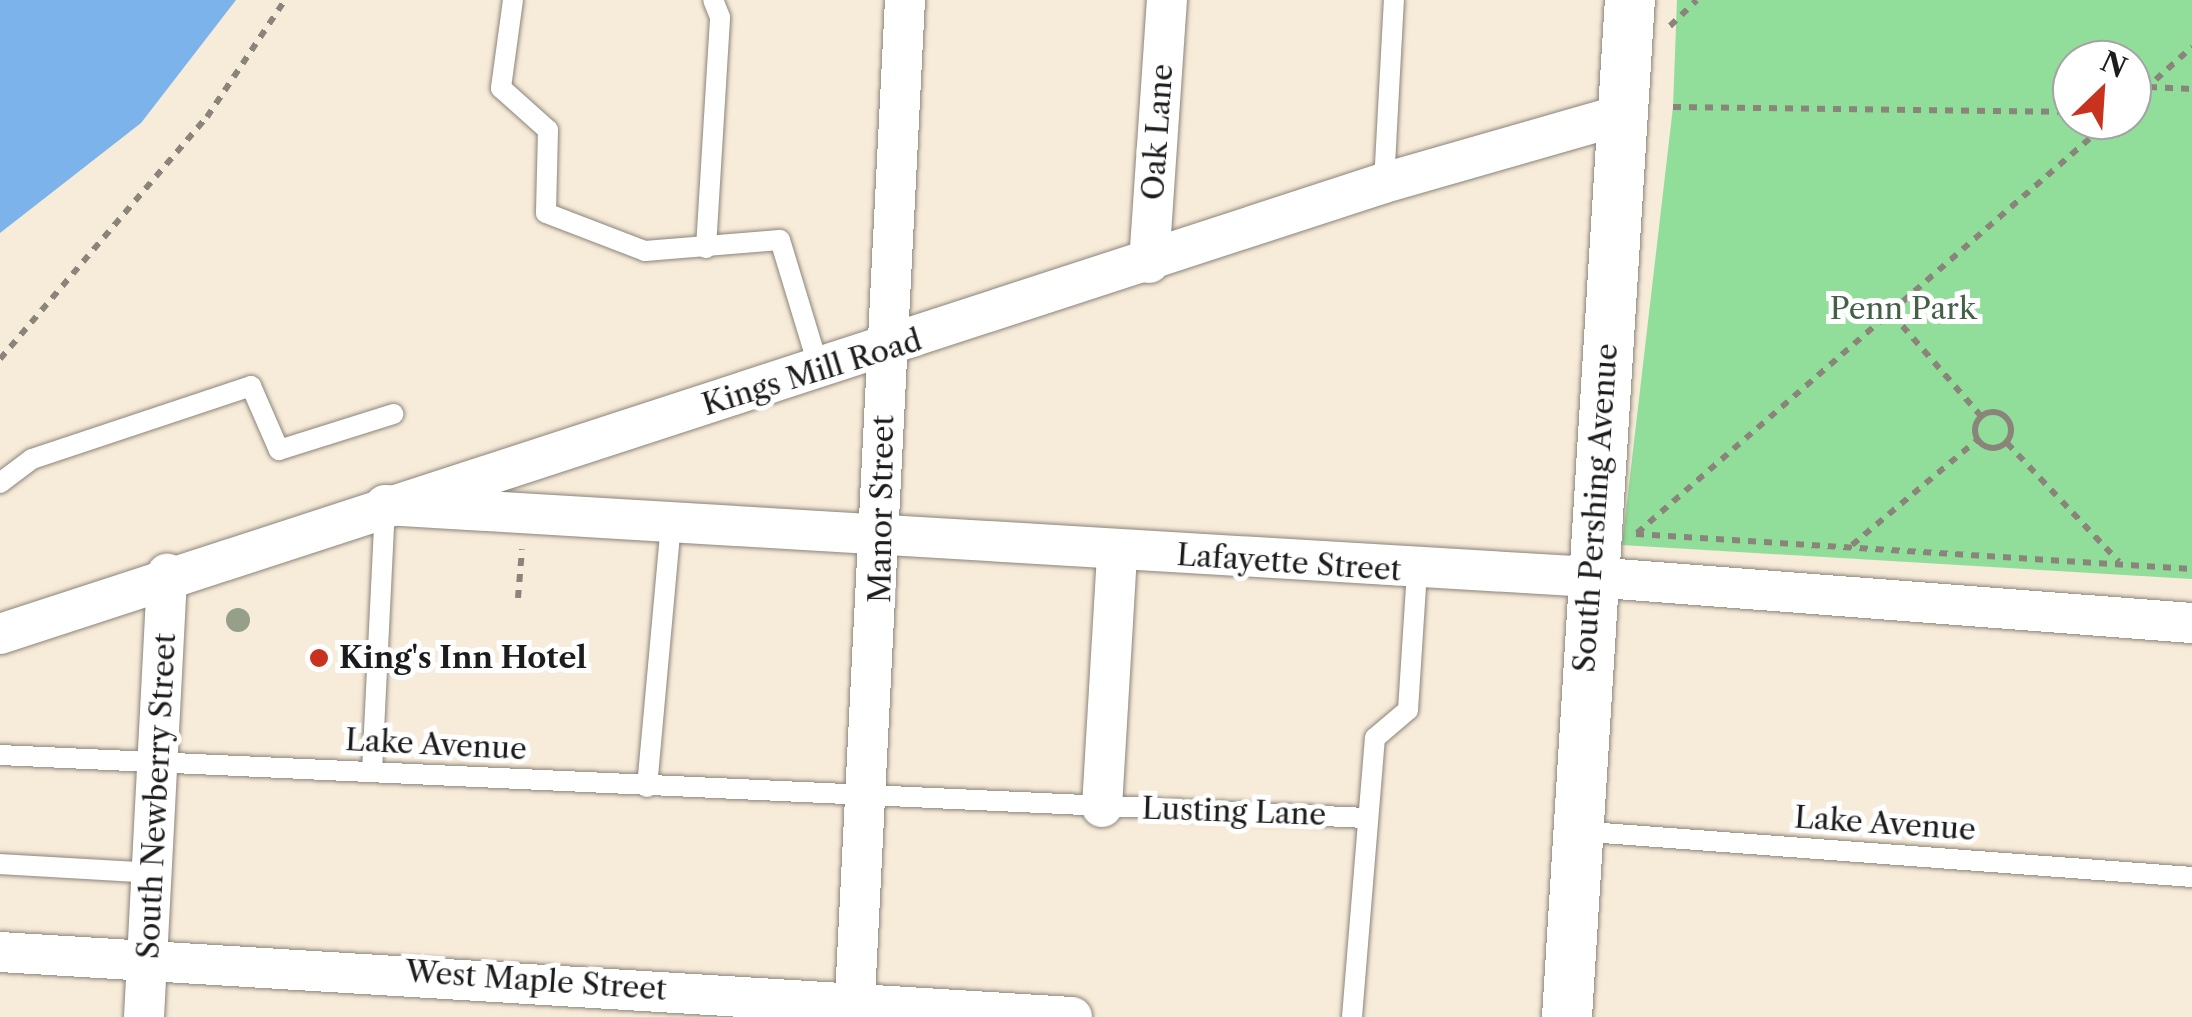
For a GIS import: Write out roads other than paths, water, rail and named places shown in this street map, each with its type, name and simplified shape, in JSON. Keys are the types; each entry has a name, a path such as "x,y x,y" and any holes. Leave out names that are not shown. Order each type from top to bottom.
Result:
{"street":[{"name":"Manor Street","path":"855,1009 884,535 884,352 905,0"},
{"name":"Oak Lane","path":"1149,263 1167,0"},
{"name":"South Pershing Avenue","path":"1567,1017 1574,831 1624,114 1654,15"},
{"name":"Kings Mill Road","path":"0,634 167,574 884,352 1384,182 1624,114"},
{"name":"Lafayette Street","path":"386,505 1418,572 1591,577 2192,624"},
{"name":"Lusting Lane","path":"1102,807 1117,551"},
{"name":"South Newberry Street","path":"144,1017 167,574"},
{"name":"West Maple Street","path":"0,952 150,956 855,1009 1072,1017"}],"lane":[{"path":"514,0 501,88 548,130 546,213 645,251 780,240 820,372"},
{"path":"706,248 720,18 712,0"},
{"path":"1384,182 1394,0"},
{"path":"0,483 32,460 251,386 278,450 393,414"},
{"path":"372,772 386,505"},
{"path":"647,787 671,522"},
{"path":"1352,1017 1375,738 1408,710 1418,572"},
{"name":"Lake Avenue","path":"0,755 159,760 869,800"},
{"name":"Lusting Lane","path":"869,800 1367,818"},
{"name":"Lake Avenue","path":"1574,831 2192,877"},
{"path":"0,864 154,873"}],"water":[{"path":"0,0 236,0 141,123 0,233"}],"place":[{"name":"King's Inn Hotel","path":"319,658"}],"park label":[{"name":"Penn Park","path":"1903,309"}]}
